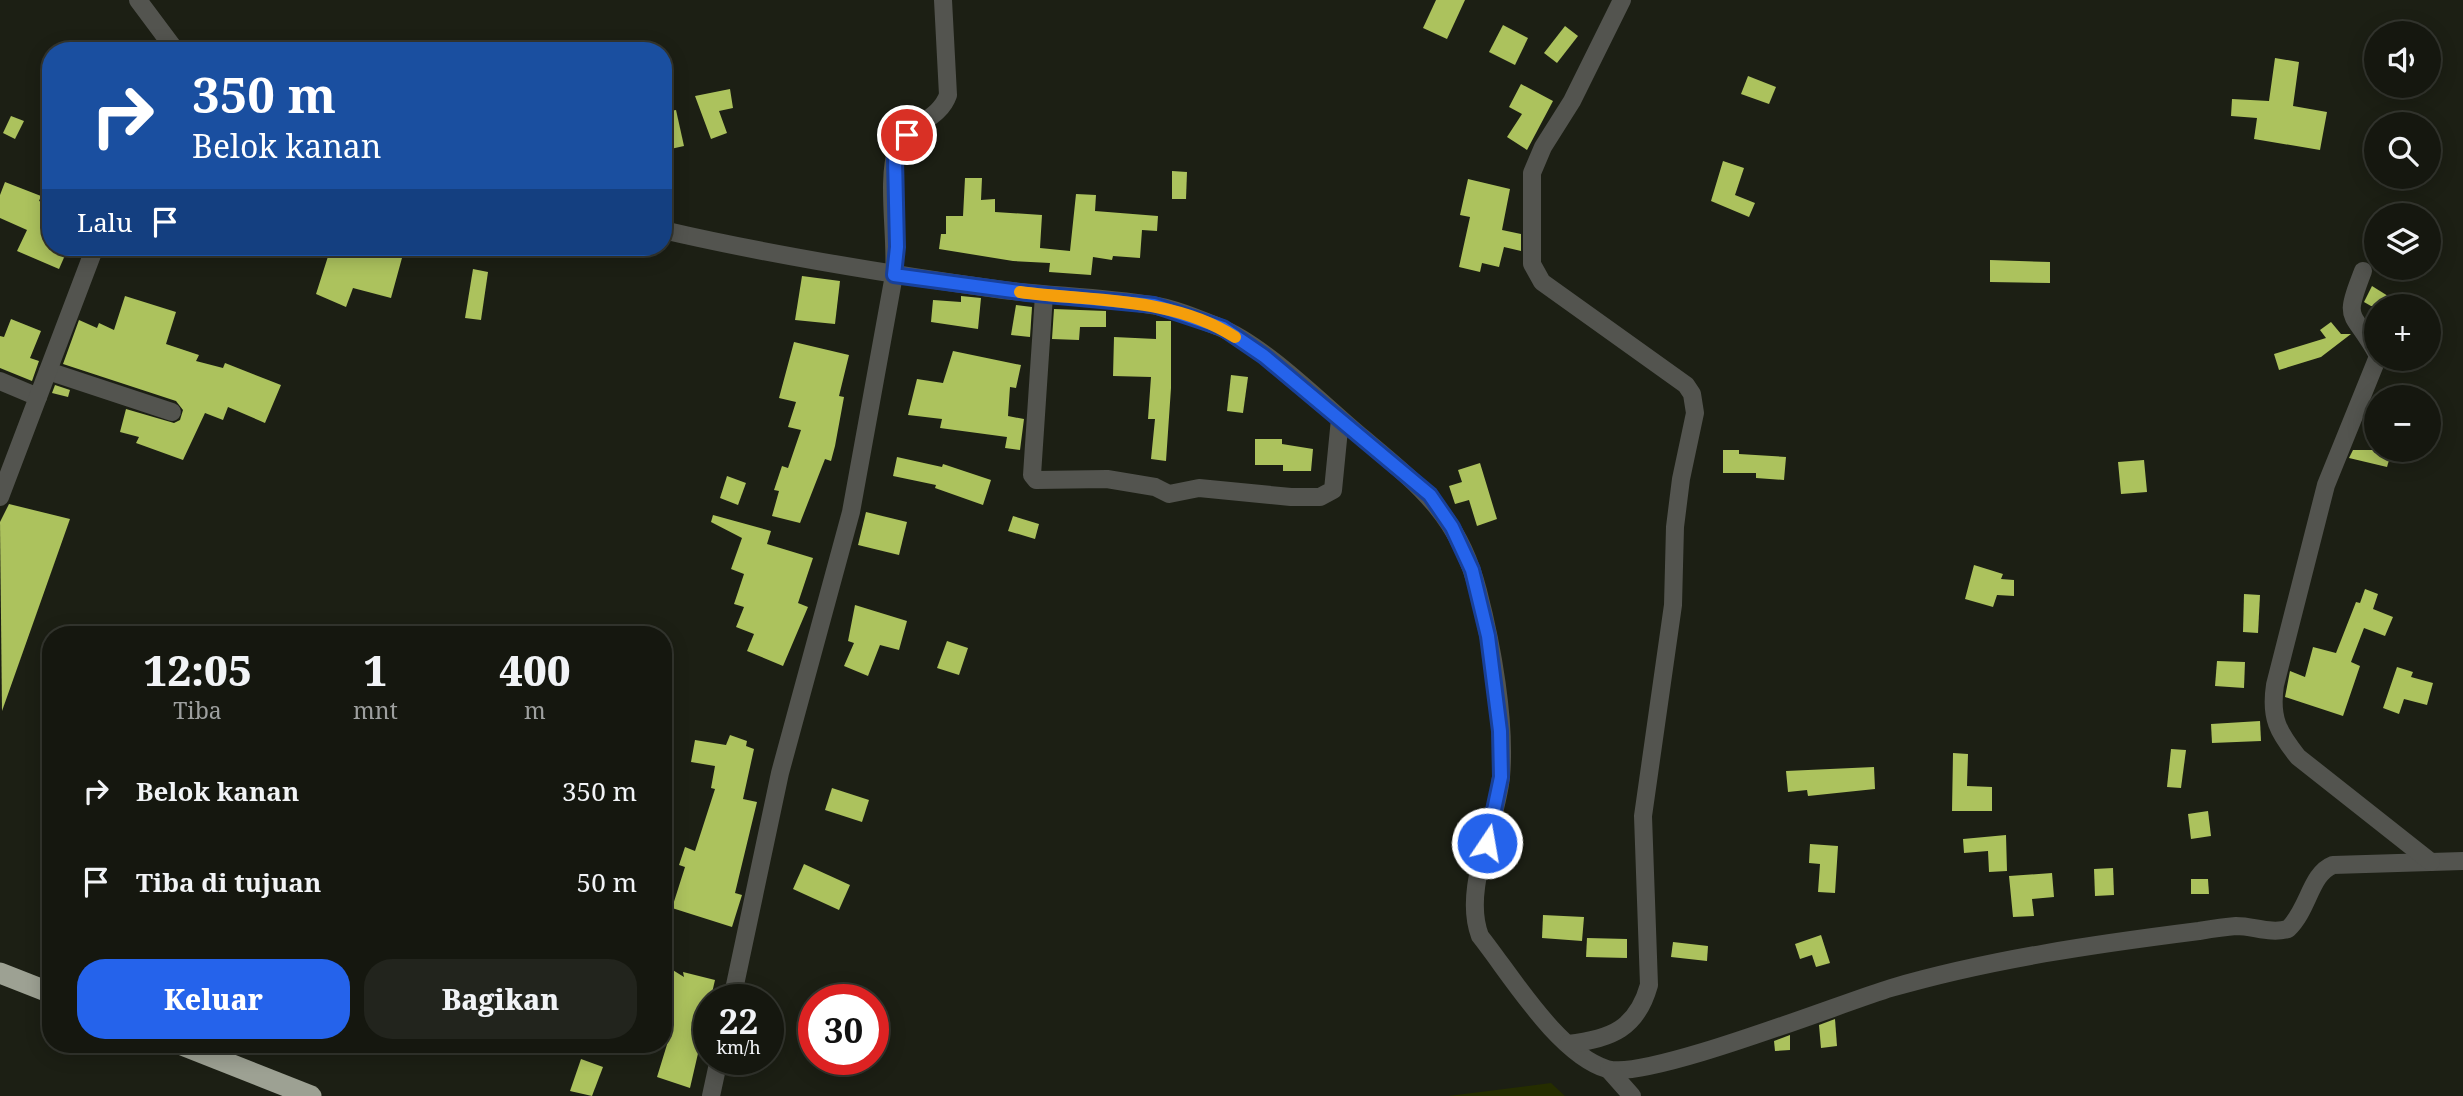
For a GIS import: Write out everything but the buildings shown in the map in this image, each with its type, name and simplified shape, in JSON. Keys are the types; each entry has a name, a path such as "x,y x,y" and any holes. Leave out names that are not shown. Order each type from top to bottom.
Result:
{"highway":[{"path":"0,973 42,989"},
{"path":"202,1053 311,1096"}],"street":[{"path":"138,0 167,42"},
{"path":"735,984 780,773 851,512 894,275 897,247 894,183 897,148 907,135 944,107 948,95 943,0"},
{"path":"1568,1044 1593,1041 1626,1026 1642,1009 1650,985 1643,817 1673,605 1675,527 1681,479 1695,413 1695,401 1686,385 1542,282 1532,264 1532,173 1543,146 1573,101 1622,0"},
{"path":"672,232 750,250 894,275 1044,295 1154,305 1223,328 1264,356 1430,495 1452,527 1472,570 1493,673 1500,731 1501,777 1474,896 1474,920 1480,936 1568,1044 1585,1058 1609,1070 1632,1096"},
{"path":"0,497 92,256"},
{"path":"2363,271 2349,306 2350,316 2364,335"},
{"path":"1044,295 1032,475 1036,480 1118,480 1155,487 1169,494 1199,488 1291,497 1320,497 1333,490 1340,419"},
{"path":"48,371 172,412"},
{"path":"2372,371 2326,485 2275,685 2273,713 2284,740 2298,757 2431,862"},
{"path":"0,381 38,397"},
{"path":"1609,1070 1647,1066 1698,1053 1892,988 1960,972 2121,940 2234,926 2280,932 2288,929 2299,918 2323,869 2333,864 2463,861"},
{"path":"711,1096 716,1075"}],"green space":[{"path":"1551,1083 1565,1096 1448,1096"}],"slow traffic":[{"path":"1020,292 1154,305 1223,328 1235,337"}],"route":[{"path":"907,135 897,148 895,159 897,247 894,275 1027,293 1154,305 1223,328 1264,356 1430,495 1452,527 1472,570 1488,636 1500,731 1501,777 1487,843"}]}
